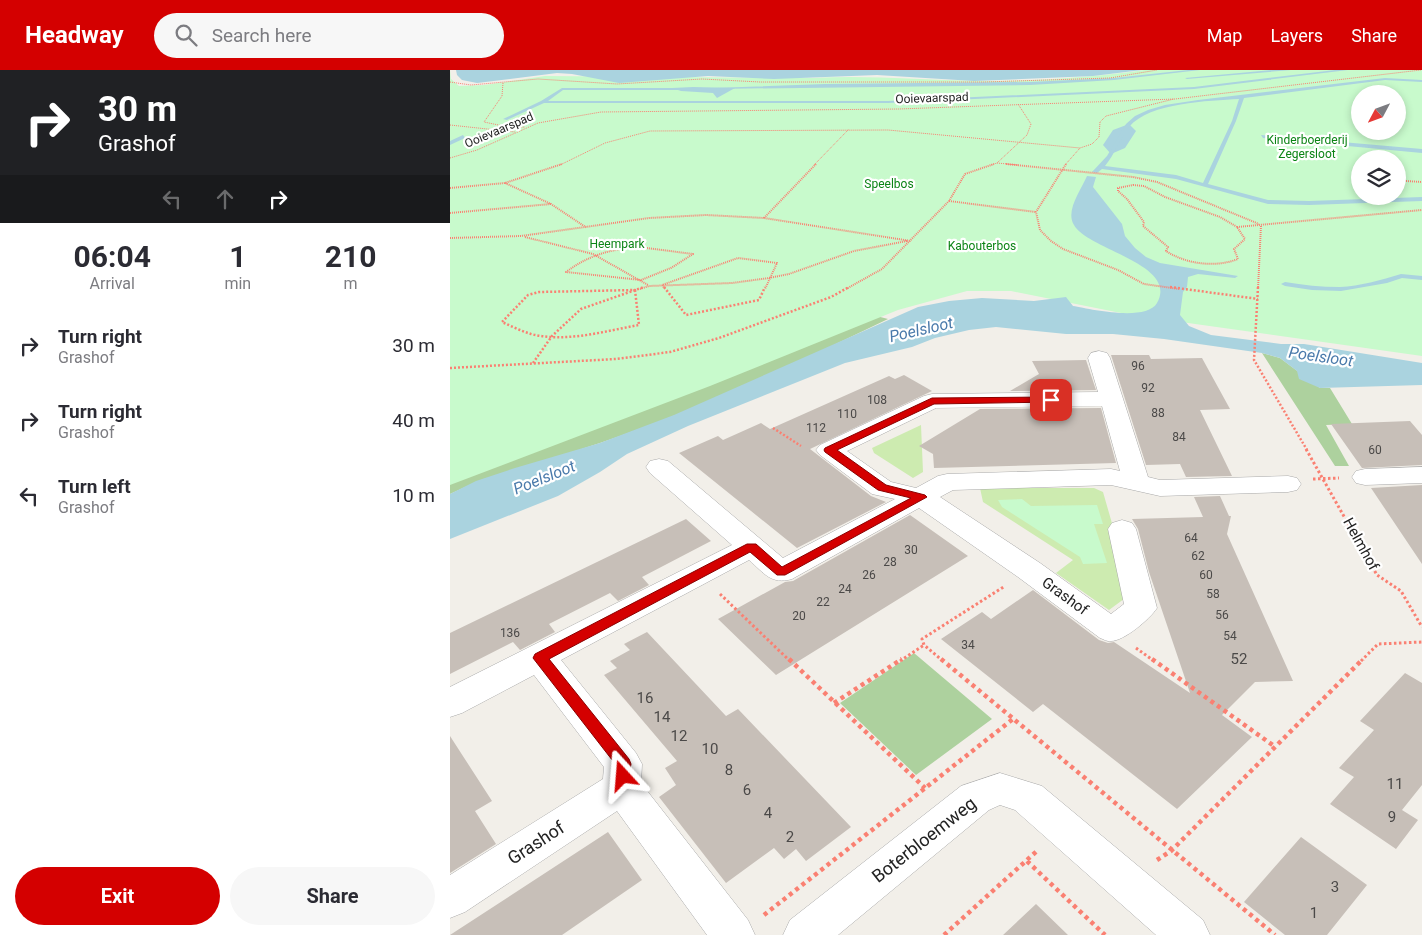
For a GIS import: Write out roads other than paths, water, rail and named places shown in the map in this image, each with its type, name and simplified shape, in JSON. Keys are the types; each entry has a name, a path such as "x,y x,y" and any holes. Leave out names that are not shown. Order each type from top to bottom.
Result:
{"street":[{"path":"1099,358 1136,481"},
{"name":"Grashof","path":"1111,399 932,401 829,450 882,488 921,497 1029,570 1111,630 1141,608 1122,529"},
{"path":"659,467 781,572 948,482 1111,477 1136,481 1160,488 1288,484"},
{"path":"1365,477 1422,475"},
{"path":"450,703 752,547"},
{"path":"540,658 623,764 622,787 747,926"},
{"name":"Grashof","path":"450,898 622,787"},
{"name":"Boterbloemweg","path":"805,935 975,798 1000,789 1028,798 1188,935"}],"water":[{"path":"456,70 1142,70 1093,76 974,81 877,75 774,79 708,76 619,83 557,73 477,83 462,80 457,75"},
{"path":"672,88 735,88 717,98 713,93 681,91"},
{"path":"1129,124 1136,131 1125,148 1111,154 1103,145 1113,130"},
{"name":"Poelsloot","path":"1087,176 1096,177 1093,187 1122,224 1125,236 1146,257 1160,263 1238,276 1235,278 1198,274 1188,277 1187,287 1183,292 1180,315 1189,326 1211,335 1281,344 1304,344 1422,363 1422,385 1320,388 1299,379 1297,371 1280,358 1262,353 1113,334 1066,334 996,327 969,330 935,338 912,347 845,363 688,426 627,454 558,496 450,539 450,494 476,481 600,443 674,415 918,307 949,301 982,298 1034,301 1066,297 1073,306 1117,313 1142,312 1151,309 1157,303 1160,289 1155,278 1144,268 1082,234 1074,225 1071,213"}],"waterway":[{"path":"714,88 825,85 1030,84 1114,79 1198,70"},
{"path":"1187,78 1289,70"},
{"path":"543,102 888,102 1194,88 1346,70"},
{"path":"1242,97 1385,79 1422,81"},
{"path":"543,102 562,89 687,89"},
{"path":"1095,172 1110,156 1128,125 1137,117 1149,111 1165,107 1198,101 1242,97"},
{"path":"1205,184 1234,121 1242,97"},
{"path":"505,119 543,102"},
{"path":"1263,136 1422,151"},
{"path":"450,143 463,137"},
{"path":"1102,167 1176,177 1268,202 1309,203 1422,199"},
{"path":"1285,284 1312,288 1341,289 1387,281 1401,276 1422,278"}],"park label":[{"name":"Kinderboerderij Zegersloot","path":"1307,147"},
{"name":"Speelbos","path":"889,184"},
{"name":"Heempark","path":"617,244"},
{"name":"Kabouterbos","path":"982,246"}]}
